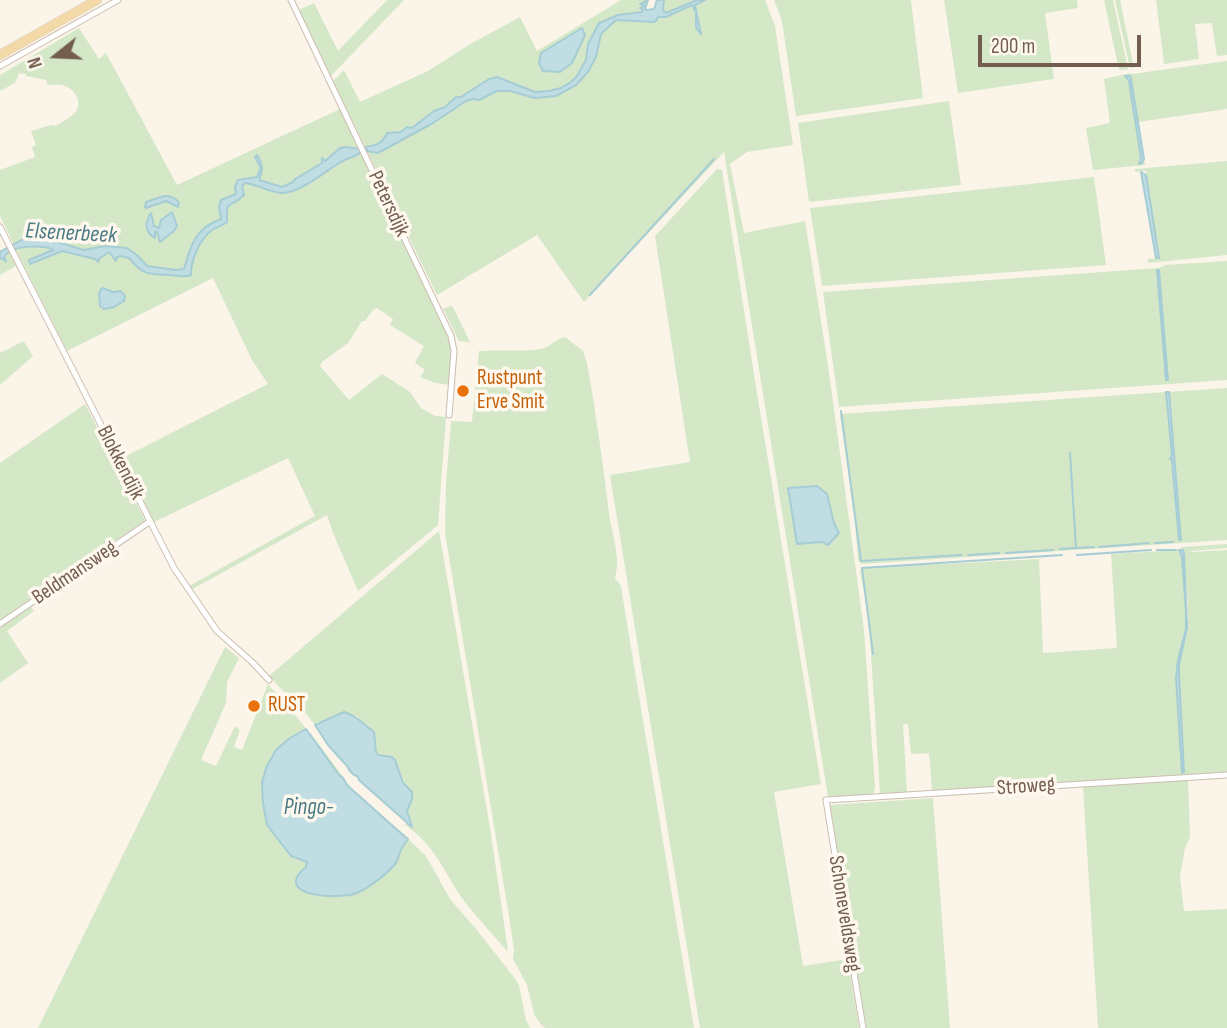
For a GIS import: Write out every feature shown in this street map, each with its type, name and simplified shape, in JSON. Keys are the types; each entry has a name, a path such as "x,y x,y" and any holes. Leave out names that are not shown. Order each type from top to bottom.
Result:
{"main road":[{"path":"0,55 97,0"}],"street":[{"path":"0,66 118,0"},
{"name":"Petersdijk","path":"290,0 453,341 449,415"},
{"name":"Blokkendijk","path":"0,227 174,568 214,627 269,680"},
{"name":"Beldmansweg","path":"0,624 149,522"},
{"name":"Stroweg","path":"826,800 1227,775"},
{"name":"Schoneveldsweg","path":"826,800 863,1028"}],"green space":[{"path":"387,0 404,0 331,76 299,10 314,3 338,51"},
{"path":"621,0 645,0 643,12 618,15 588,44 586,60 577,76 561,88 535,92 502,78 490,79 461,97 456,97 414,126 393,132 377,146 433,123 466,101 473,98 479,100 497,91 510,91 535,98 556,96 576,85 588,72 596,57 601,34 616,20 654,22 658,17 692,5 696,12 696,28 700,32 695,5 705,0 765,0 775,26 793,145 747,152 730,164 744,233 805,221 828,365 864,630 875,787 873,796 828,797 724,152 584,302 537,235 437,295 333,81 344,70 360,102 428,71 520,17 537,51","holes":["789,488 830,504 834,524 829,545 822,542 797,544"]},
{"path":"664,0 697,0 666,13 663,10"},
{"path":"774,0 911,0 923,98 796,116 783,28"},
{"path":"944,0 1077,0 1078,8 1045,13 1054,79 958,93"},
{"path":"1104,0 1113,0 1128,69 1119,70"},
{"path":"1115,0 1120,0 1134,68 1130,68"},
{"path":"1156,0 1227,0 1227,55 1217,56 1212,23 1195,24 1199,59 1164,64"},
{"path":"79,28 99,59 106,53 177,185 340,109 359,149 340,148 317,168 282,187 258,180 262,168 258,155 256,157 261,168 257,177 244,178 236,194 219,207 222,219 194,240 184,269 146,266 138,256 101,248 84,250 44,238 25,238 14,245 0,216 0,170 35,157 32,147 36,145 31,131 56,126 66,120 75,113 78,102 72,91 65,86 48,85 46,80 19,73 15,83 0,91 0,75","holes":["172,212 177,226 164,240 146,221 152,216 154,226 160,228 161,220"]},
{"path":"1227,61 1227,109 1138,122 1131,79 1127,78 1141,158 1139,163 1144,159 1145,165 1093,170 1086,128 1110,123 1104,79"},
{"path":"949,101 961,185 809,202 798,123"},
{"path":"361,153 450,341 450,385 420,377 425,370 415,363 424,346 390,325 393,319 377,308 362,321 348,343 320,366 349,400 382,374 410,392 421,408 435,416 446,417 438,525 358,591 327,515 191,590 189,586 315,516 288,458 154,522 122,458 268,384 252,360 213,278 67,351 15,248 40,246 53,250 29,260 62,251 95,259 109,252 116,260 121,256 129,258 146,272 191,275 194,256 200,244 226,220 230,205 241,198 242,185 254,185 277,193 289,192 336,164"},
{"path":"1227,161 1227,255 1148,263 1148,259 1159,258 1146,171 1135,172 1135,169"},
{"path":"717,169 722,170 821,784 774,792 803,966 848,959 859,1028 700,1028 610,475 690,462 655,236"},
{"path":"1094,177 1106,265 822,286 810,208"},
{"path":"9,252 16,266 0,275 0,258 5,260 5,255"},
{"path":"1227,261 1227,380 839,407 823,292 1158,268 1165,265","holes":["1157,270 1168,379 1167,380"]},
{"path":"453,307 470,342 459,341 443,309"},
{"path":"565,337 583,351 587,363 617,554 615,578 621,586 694,1028 545,1028 534,1014 527,985 513,959 510,922 445,533 451,421 472,422 479,351 541,349"},
{"path":"24,341 33,356 0,385 0,353"},
{"path":"1227,388 1227,540 861,564 858,560 840,414 1166,392 1180,540 1169,392"},
{"path":"85,404 145,520 0,620 0,463"},
{"path":"439,531 491,834 508,951 464,901 432,850 404,824 410,823 407,811 412,799 404,796 401,775 392,757 378,755 376,752 374,732 357,716 318,722 315,725 293,698 269,676"},
{"path":"1227,544 1227,548 1191,552 1227,550 1227,773 932,791 929,753 911,754 908,724 903,724 907,792 880,793 869,623 860,570 863,567 1039,559 1043,653 1117,648 1111,554 1179,550 1182,547","holes":["1184,555 1188,618 1179,674 1184,772 1177,678 1178,660 1186,629"]},
{"path":"31,607 34,611 7,631 28,663 0,683 0,628"},
{"path":"225,647 239,658 227,682 226,703 201,760 216,766 235,726 240,730 234,747 242,750 268,684 344,778 294,859 307,862 306,867 299,873 309,893 345,897 372,883 396,862 408,839 426,856 450,899 519,985 530,1028 38,1028"},
{"path":"1188,780 1190,837 1185,848 1180,877 1184,911 1227,909 1227,1028 1098,1028 1083,787"},
{"path":"933,798 950,1028 865,1028 830,805"}],"water":[{"path":"648,0 647,10 654,9 657,0 664,0 663,10 666,13 697,0 705,0 695,5 701,34 696,28 696,12 692,5 666,17 658,17 653,22 616,20 601,34 596,57 588,72 576,85 556,96 535,98 510,91 497,91 479,100 466,101 433,123 378,153 367,151 366,147 379,143 387,133 412,128 456,97 461,97 489,79 497,77 535,92 561,88 577,76 586,60 588,44 599,23 618,15 642,12 640,8 644,5 640,4"},
{"path":"582,28 585,35 572,63 560,72 543,71 539,63 541,53"},
{"path":"1125,76 1130,76 1131,79 1144,159 1139,164 1141,158 1129,81"},
{"path":"340,148 360,149 361,152 289,192 277,193 245,183 242,186 244,195 228,206 227,222 207,234 200,245 194,257 191,275 146,272 129,258 121,256 117,257 116,261 109,252 98,262 62,251 30,264 29,260 53,250 27,247 9,252 4,257 6,261 0,258 0,252 25,238 44,238 84,250 105,246 127,248 147,266 184,269 189,252 200,232 221,219 221,200 236,194 238,180 257,177 261,168 255,157 257,155 262,167 259,180 282,187 322,163 322,158 325,161"},
{"path":"1141,172 1146,175 1159,258 1156,258"},
{"path":"164,196 176,199 178,207 166,201 145,207 146,202"},
{"path":"172,212 177,226 160,242 157,232 155,238 149,233 148,220 151,213 154,226 159,228 161,220"},
{"path":"1159,270 1168,380 1166,380"},
{"path":"103,288 113,292 121,291 125,296 124,301 104,309 100,306 99,294"},
{"path":"1166,392 1169,392 1181,540 1170,459 1172,455"},
{"path":"817,486 827,494 839,533 828,545 822,542 797,544 788,488"},
{"path":"1179,550 1183,550 1184,555 1187,627 1179,665 1182,773 1176,678 1186,629 1186,611 1182,557"},
{"path":"344,712 357,718 374,732 378,755 395,760 403,783 412,792 407,811 412,827 349,770 315,725"},
{"name":"Pingo-","path":"306,729 349,787 408,839 396,863 373,884 357,893 324,896 302,890 296,885 297,877 307,862 291,856 267,825 262,783 266,768 276,750"}],"waterway":[{"path":"590,295 714,159"},
{"path":"841,411 861,561 962,555"},
{"path":"1070,453 1076,548 1094,547"},
{"path":"1155,543 1173,542"},
{"path":"1099,547 1149,543"},
{"path":"1060,549 1075,548"},
{"path":"1006,553 1053,550"},
{"path":"1077,555 1151,550"},
{"path":"1157,550 1176,550"},
{"path":"968,555 999,553"},
{"path":"873,654 862,568 1062,555"}],"place":[{"name":"Rustpunt Erve Smit","path":"463,391"},
{"name":"RUST","path":"254,706"}],"water label":[{"name":"Elsenerbeek","path":"71,234"}]}
